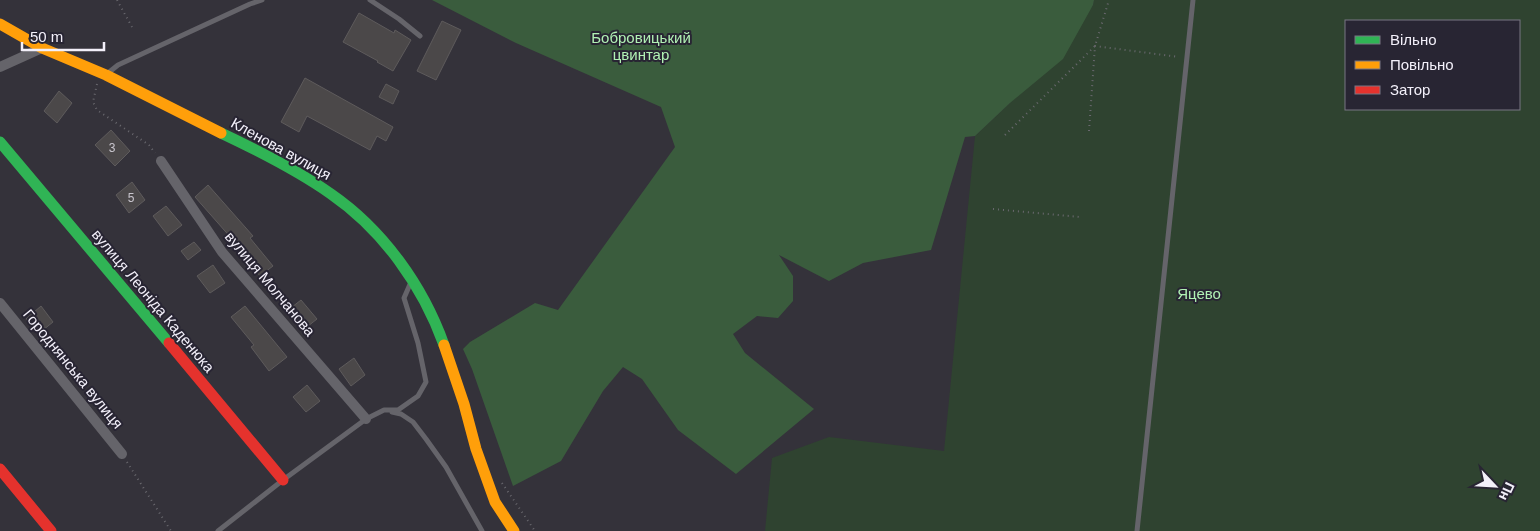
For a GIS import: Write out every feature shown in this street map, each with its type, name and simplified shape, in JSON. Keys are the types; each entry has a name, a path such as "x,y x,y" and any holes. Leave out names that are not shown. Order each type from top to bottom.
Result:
{"street":[{"name":"Кленова вулиця","path":"0,24 42,48 72,57 276,160 332,194 364,221 393,252 435,320 464,404 476,449 496,502 514,531"},
{"path":"0,68 42,48"},
{"name":"вулиця Леоніда Каденюка","path":"0,142 283,480"},
{"name":"вулиця Молчанова","path":"161,161 222,252 366,419"},
{"name":"Городнянська вулиця","path":"0,303 122,454"},
{"path":"0,469 51,531"}],"lane":[{"path":"103,74 118,65 262,0"},
{"path":"370,0 399,18 420,36"},
{"path":"1137,531 1193,0"},
{"path":"218,531 366,419 384,410 398,410 418,396 426,382 418,343 404,298 412,280"},
{"path":"384,410 401,414 413,422 446,467 482,531"}],"path":[{"path":"117,0 132,27"},
{"path":"1089,131 1095,46 1109,0"},
{"path":"1095,46 1186,58"},
{"path":"1005,135 1095,46"},
{"path":"103,74 93,102 97,110 149,145 161,161"},
{"path":"993,209 1080,217"},
{"path":"122,454 171,531"},
{"path":"502,483 535,531"}],"green space":[{"name":"Бобровицький цвинтар","path":"432,0 1094,0 1063,59 1010,103 975,136 965,137 931,250 863,263 829,281 779,255 793,276 793,301 778,318 757,316 733,334 745,353 814,409 736,474 678,430 642,379 623,367 603,391 561,461 513,486 472,369 463,349 470,342 535,303 558,310 675,147 661,107 516,43"},
{"name":"Яцево","path":"1094,0 1540,0 1540,531 765,531 772,458 829,437 944,451 975,136 1010,103 1093,5"}],"building":[{"path":"359,13 394,33 395,30 411,40 393,71 343,42"},
{"path":"442,21 461,30 436,80 417,71"},
{"path":"305,78 393,127 386,141 377,136 370,150 307,116 299,132 281,122"},
{"path":"386,84 399,91 393,104 379,97"},
{"path":"59,91 72,103 57,123 44,111"},
{"path":"111,130 130,151 115,166 95,145"},
{"path":"132,182 145,200 129,213 116,195"},
{"path":"208,185 253,236 250,238 273,266 260,276 245,258 247,256 195,197"},
{"path":"166,206 182,225 168,236 153,216"},
{"path":"194,242 201,250 188,260 181,251"},
{"path":"213,265 225,283 210,293 197,276"},
{"path":"301,300 317,319 303,330 287,311"},
{"path":"41,306 53,322 38,334 26,319"},
{"path":"245,306 287,357 269,371 251,347 254,345 231,317"},
{"path":"354,358 365,375 351,386 339,369"},
{"path":"307,385 320,401 306,412 293,397"}],"traffic: fast":[{"path":"221,133 305,177 350,208 368,224 413,281 425,302 444,345"},
{"path":"0,142 169,343"}],"traffic: slow":[{"path":"0,24 42,48 106,75 221,133"},
{"path":"444,345 464,404 476,449 495,502 514,531"}],"traffic: jam":[{"path":"169,343 283,480"},
{"path":"0,469 51,531"}]}
